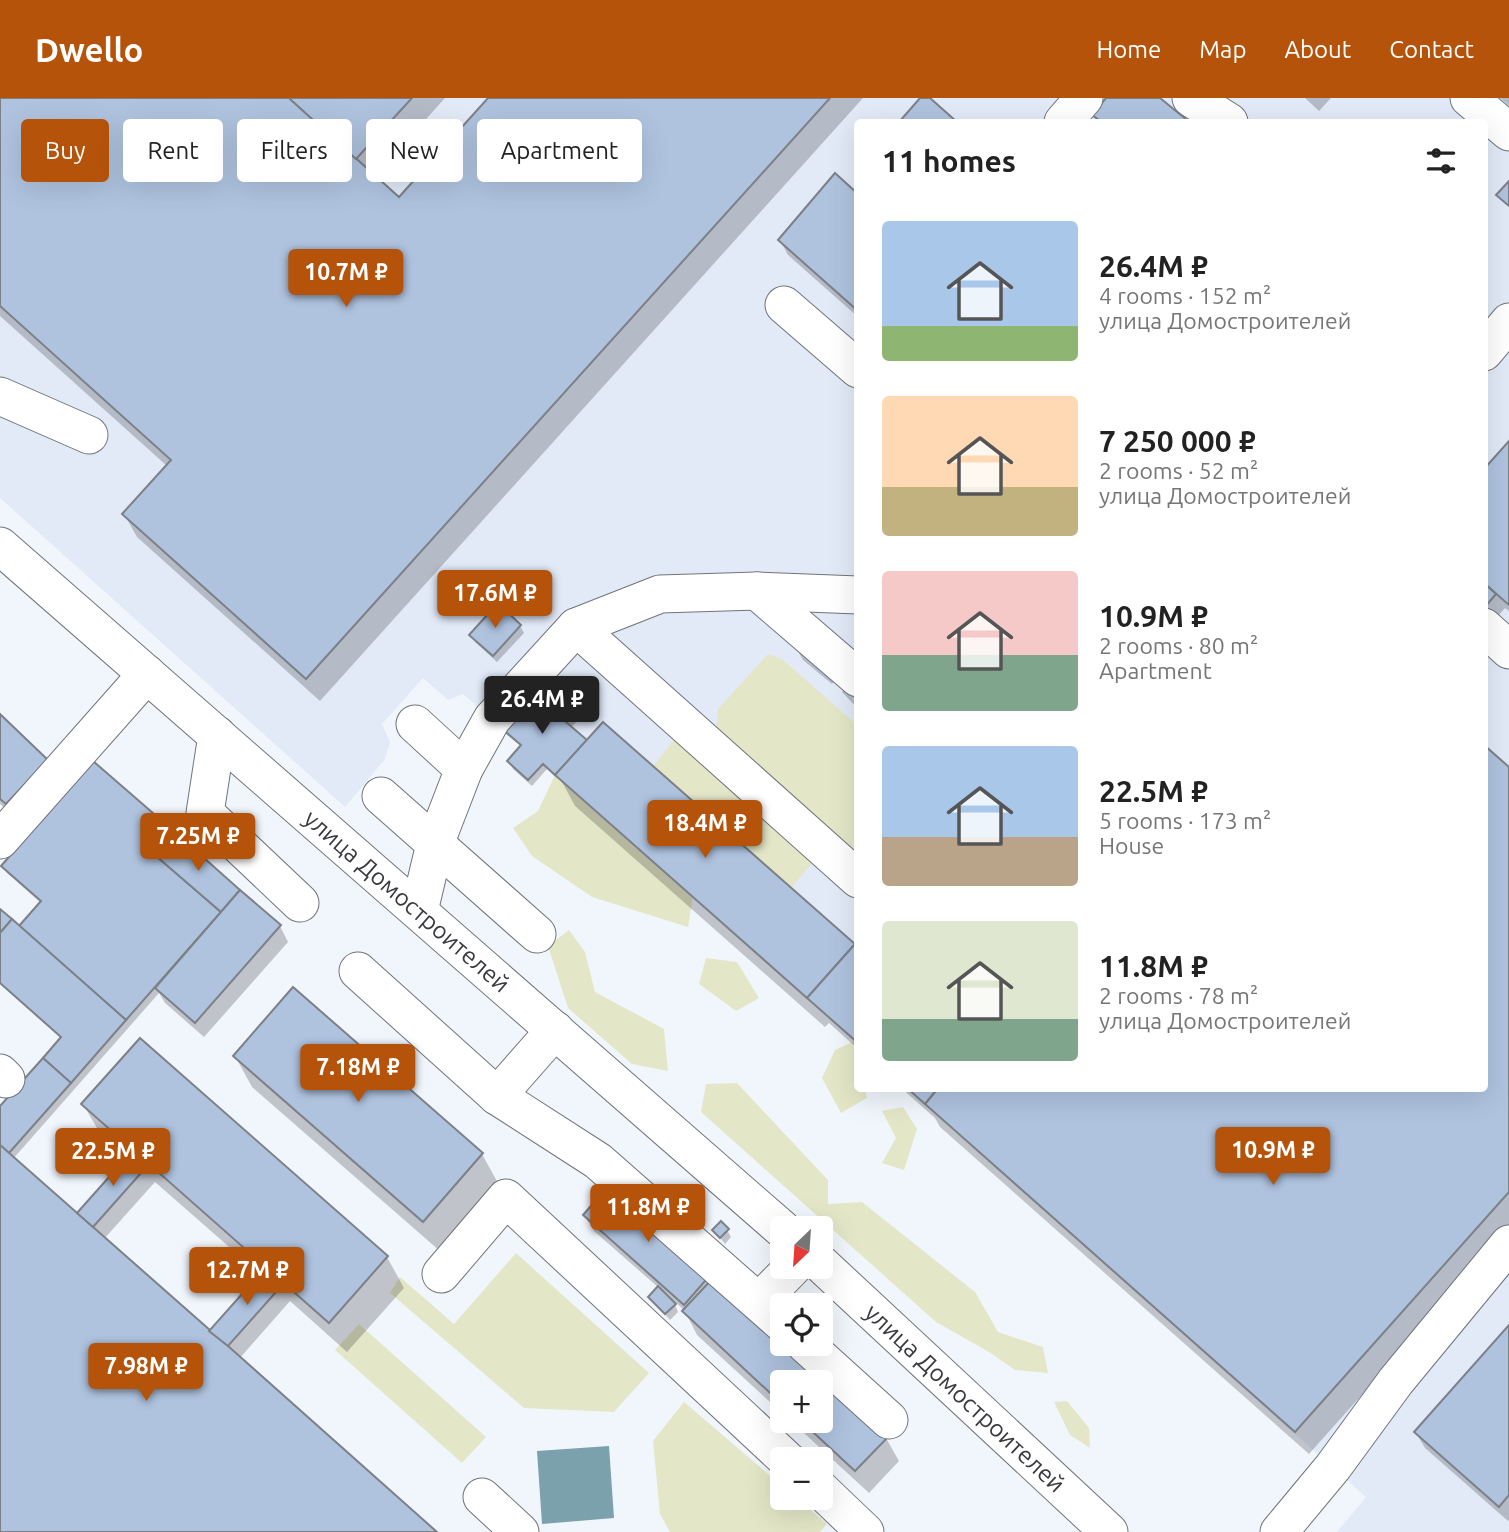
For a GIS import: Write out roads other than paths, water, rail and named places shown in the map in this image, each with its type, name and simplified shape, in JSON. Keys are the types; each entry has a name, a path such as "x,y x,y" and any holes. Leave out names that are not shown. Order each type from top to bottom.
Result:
{"street":[{"path":"1066,119 1084,98"},
{"path":"1191,98 1224,119"},
{"path":"1469,98 1509,132"},
{"path":"784,305 854,366"},
{"path":"0,396 89,435"},
{"name":"улица Домостроителей","path":"0,546 770,1218"},
{"path":"757,592 854,675"},
{"path":"419,911 435,844 464,769 492,719 576,627 660,594 757,592 854,595"},
{"path":"576,627 854,875"},
{"path":"1488,631 1509,650"},
{"path":"0,841 147,674"},
{"path":"415,724 464,769"},
{"path":"217,735 205,813 300,903"},
{"path":"382,796 537,934"},
{"path":"358,971 497,1096 598,1161 770,1312"},
{"path":"497,1096 555,1030"},
{"path":"441,1274 506,1198 774,1447"},
{"path":"1279,1532 1333,1467 1396,1381 1509,1244"},
{"name":"улица Домостроителей","path":"833,1275 1109,1532"},
{"path":"818,1356 889,1420"},
{"path":"482,1497 520,1532"},
{"path":"833,1501 865,1532"}],"water":[{"path":"609,1446 614,1518 542,1524 537,1451"}]}
